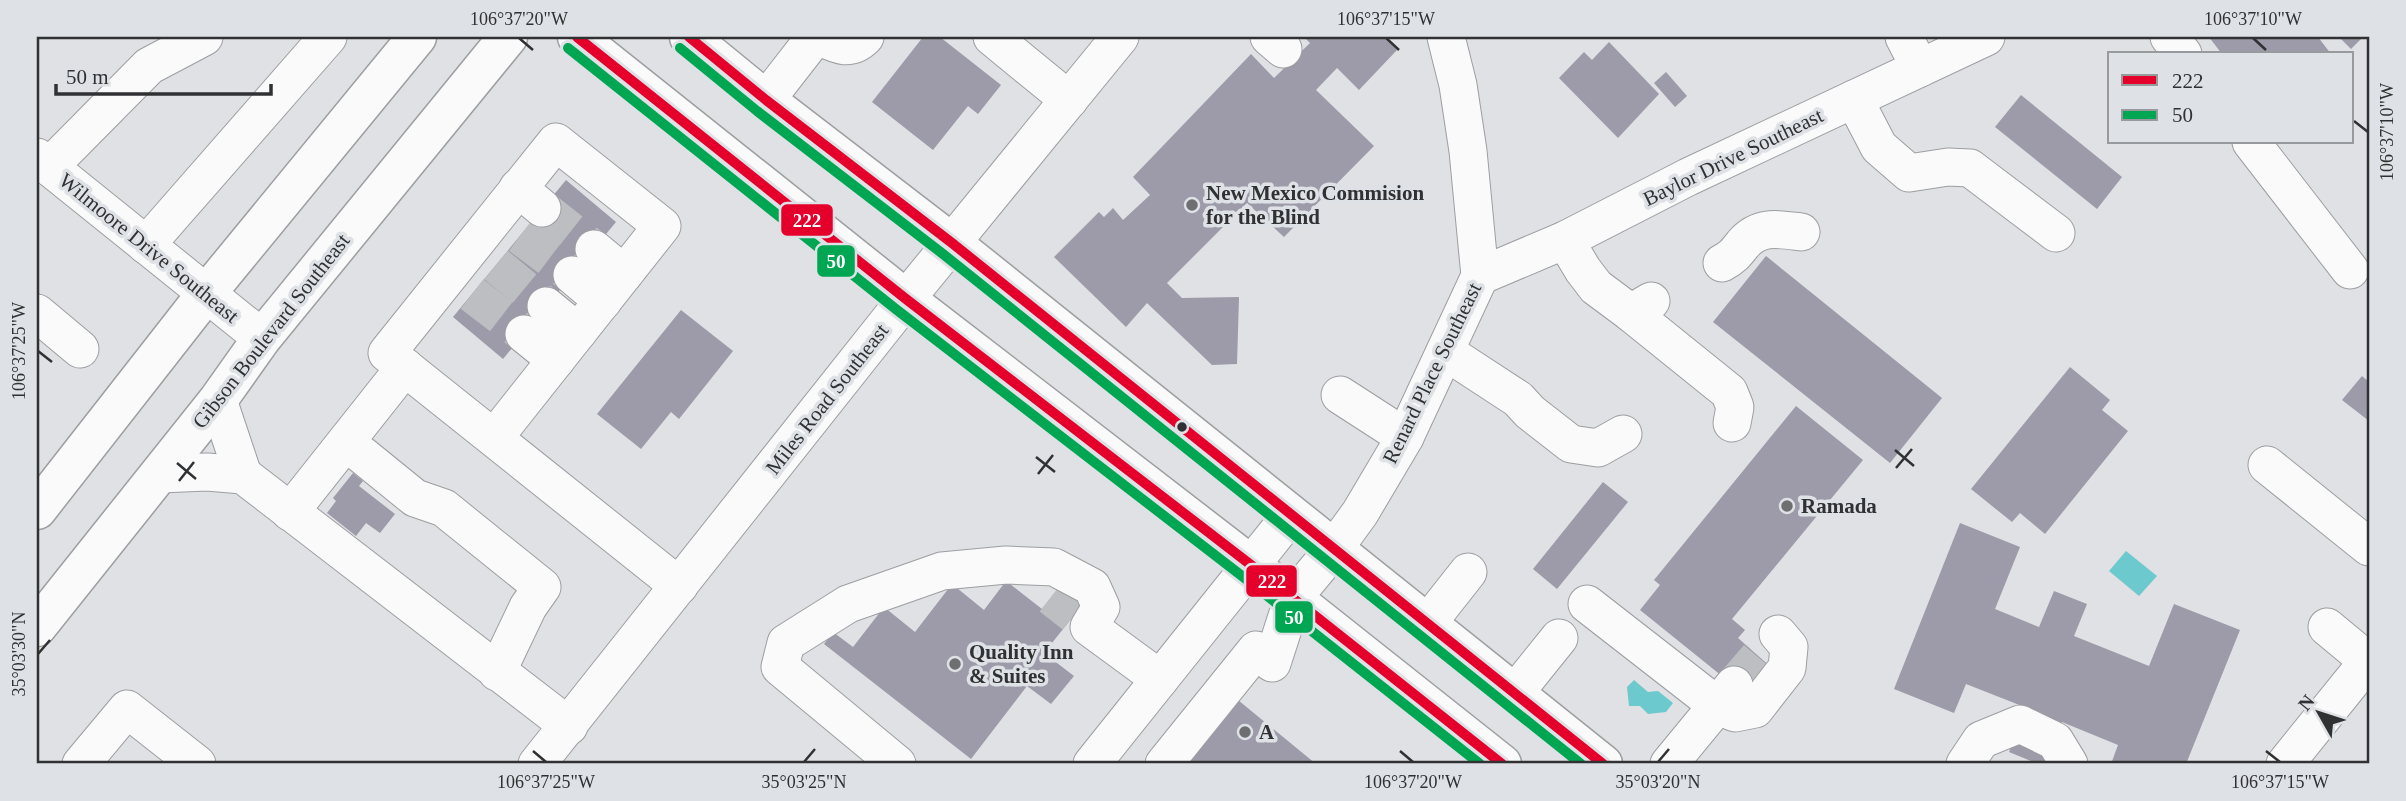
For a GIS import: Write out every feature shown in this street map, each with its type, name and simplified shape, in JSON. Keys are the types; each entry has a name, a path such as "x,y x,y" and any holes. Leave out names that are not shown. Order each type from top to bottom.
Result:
{"main road":[{"path":"37,510 206,293 417,37"},
{"name":"Gibson Boulevard Southeast","path":"37,627 218,400 262,338 508,37"},
{"path":"578,37 906,299 1251,565 1502,764"},
{"path":"689,37 766,100 952,243 1603,764"}],"street":[{"path":"43,162 149,66 204,37"},
{"path":"146,245 328,37"},
{"path":"766,100 818,37 842,47 858,44 865,37"},
{"path":"992,37 1069,100"},
{"name":"Miles Road Southeast","path":"537,764 906,299 1121,37"},
{"name":"Renard Place Southeast","path":"1293,598 1360,513 1405,438 1479,276 1468,151 1458,85 1446,37"},
{"name":"Baylor Drive Southeast","path":"1479,276 1564,240 1688,177 1854,99 1912,52 1986,37"},
{"path":"2169,37 2181,52"},
{"path":"1854,99 1879,147 1909,173 1948,167 1969,168 2056,233"},
{"path":"494,438 662,226 556,142 530,198 508,226 472,270 387,353 679,586"},
{"path":"2253,144 2350,270"},
{"name":"Wilmoore Drive Southeast","path":"43,162 262,338"},
{"path":"1722,263 1733,257 1753,233 1768,228 1801,232"},
{"path":"1564,240 1597,287 1641,307 1678,371 1730,392 1735,407 1732,423"},
{"path":"583,262 613,287"},
{"path":"547,306 578,332"},
{"path":"37,313 80,349"},
{"path":"524,334 556,360"},
{"path":"1446,352 1518,399 1530,412 1571,444 1598,448 1623,434"},
{"path":"290,512 405,367"},
{"path":"1340,394 1405,438"},
{"path":"218,400 243,475 569,726"},
{"path":"346,442 415,498 444,508 542,587 528,607 497,672"},
{"path":"2267,465 2369,547"},
{"path":"159,474 207,472 243,475"},
{"path":"1092,764 1291,515"},
{"path":"897,764 780,667 786,643 848,604 942,571 1006,565 1054,568 1092,587 1101,607 1071,613"},
{"path":"1028,567 1041,589 1160,679"},
{"path":"1427,624 1468,572"},
{"path":"1164,764 1256,650 1272,663 1293,598"},
{"path":"1587,604 1726,695 1735,713 1755,709 1787,667 1789,647 1774,638"},
{"path":"2285,764 2369,660 2327,627"},
{"path":"1514,694 1559,638"},
{"path":"1669,764 1726,695"},
{"path":"81,764 127,709 197,764"},
{"path":"1965,764 1981,740 2020,724 2055,741 2069,764"}],"water":[{"path":"2126,551 2157,576 2139,596 2109,571"},
{"path":"1634,680 1648,692 1658,691 1673,703 1666,712 1648,714 1640,706 1629,706 1627,687"}],"building":[{"path":"923,37 940,37 1001,85 978,114 968,106 933,150 872,102"},
{"name":"New Mexico Commision for the Blind","path":"1304,37 1383,37 1397,50 1359,90 1337,68 1316,90 1374,146 1284,237 1247,203 1167,283 1182,298 1239,297 1237,364 1212,365 1147,303 1126,327 1054,257 1099,212 1104,217 1113,208 1123,220 1150,195 1133,177 1251,54 1274,78 1310,43"},
{"path":"2209,37 2318,37 2329,52 2220,52"},
{"path":"2339,37 2363,37 2351,49"},
{"path":"1609,42 1659,94 1618,138 1559,78 1584,52 1592,60"},
{"path":"1666,72 1687,96 1675,107 1654,83"},
{"path":"2021,95 2122,177 2097,209 1995,127"},
{"path":"566,180 616,222 503,359 453,317"},
{"path":"1766,256 1942,398 1890,463 1713,322"},
{"path":"681,310 733,351 679,419 671,412 641,449 597,414"},
{"path":"2070,367 2110,400 2102,410 2128,431 2045,534 2020,513 2012,522 1971,489"},
{"path":"2362,376 2369,382 2369,421 2342,400"},
{"path":"1796,406 1863,460 1732,619 1745,630 1738,638 1773,669 1748,697 1640,610 1660,585 1654,580"},
{"path":"353,473 363,481 359,486 395,514 380,533 366,523 356,536 327,513 336,501 333,498"},
{"path":"1603,482 1628,502 1557,589 1533,569"},
{"path":"1960,523 2020,547 1995,609 2039,627 2054,591 2087,604 2074,636 2149,666 2174,604 2240,630 2186,764 2111,764 2118,745 2062,722 2045,764 2038,764 2009,752 2027,708 1966,684 1954,713 1894,689"},
{"name":"Quality Inn & Suites","path":"1006,581 1042,609 1060,586 1083,604 1044,653 1074,676 1051,704 1027,686 971,759 824,644 833,632 853,647 884,607 915,632 952,584 984,610"},
{"name":"A","path":"1238,700 1316,764 1186,764"}],"tunnel":[{"path":"542,208 594,249"},
{"path":"520,236 572,275"},
{"path":"496,265 546,306"},
{"path":"472,294 524,334"},
{"path":"1051,597 1074,615"},
{"path":"1734,685 1758,657"}],"transit line":[{"name":"222","path":"577,37 906,299 1251,565 1502,764"},
{"name":"222","path":"689,37 766,100 952,243 1603,764"},
{"name":"50","path":"568,48 897,310 1242,576 1480,764"},
{"name":"50","path":"680,48 757,111 943,254 1581,764"}],"place":[{"name":"New Mexico Commision for the Blind","path":"1192,205"},
{"name":"Ramada","path":"1787,506"},
{"name":"Quality Inn & Suites","path":"955,664"},
{"name":"A","path":"1245,732"}]}
